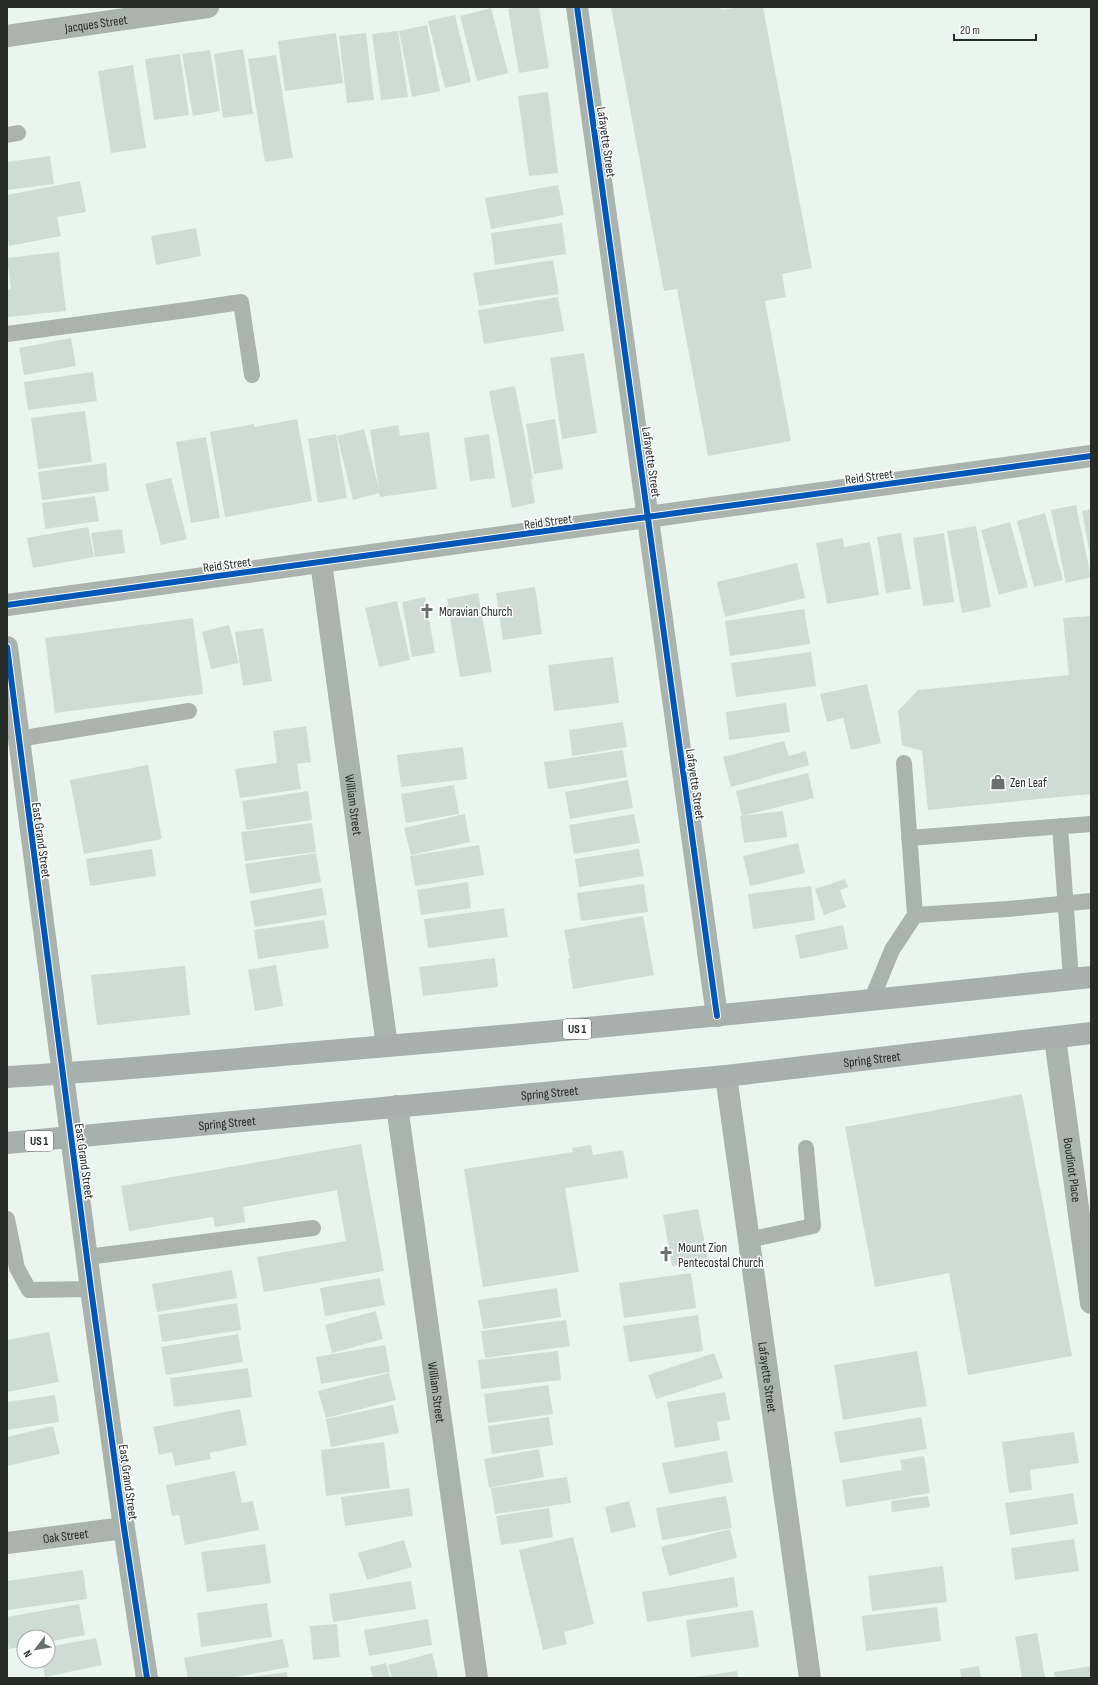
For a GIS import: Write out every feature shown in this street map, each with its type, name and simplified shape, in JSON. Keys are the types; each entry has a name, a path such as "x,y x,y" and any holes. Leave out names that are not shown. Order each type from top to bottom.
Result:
{"highway":[{"name":"US 1","path":"7,1077 62,1074 717,1016 1081,978"},
{"name":"Spring Street","path":"7,1143 726,1076 1091,1033"}],"street":[{"name":"Jacques Street","path":"7,36 208,7"},
{"name":"Lafayette Street","path":"577,7 717,1016"},
{"name":"Reid Street","path":"7,605 649,518 1091,456"},
{"name":"William Street","path":"322,562 387,1046"},
{"name":"East Grand Street","path":"7,647 91,1289 124,1528 147,1678"},
{"name":"Boudinot Place","path":"1055,1038 1091,1303"},
{"name":"Lafayette Street","path":"726,1076 810,1678"},
{"name":"William Street","path":"397,1106 477,1678"},
{"name":"Oak Street","path":"7,1543 124,1528"}],"lane":[{"path":"7,334 241,302 252,375"},
{"path":"18,739 189,711"},
{"path":"871,1001 892,950 915,915 904,763"},
{"path":"910,838 1091,824"},
{"path":"1060,826 1066,904 1081,978"},
{"path":"915,915 1008,909 1091,901"},
{"path":"748,1240 813,1226 806,1148"},
{"path":"7,1219 17,1268 30,1290 91,1289"},
{"path":"87,1257 313,1228"}],"building":[{"path":"518,7 539,7 549,68 519,73 508,9"},
{"path":"611,7 720,7 721,10 739,7 763,7 812,268 782,274 786,297 765,301 791,441 708,456 677,289 664,291"},
{"path":"491,8 508,73 477,81 460,16"},
{"path":"455,15 471,82 445,88 428,21"},
{"path":"427,25 440,91 412,97 399,31"},
{"path":"398,31 408,97 381,100 372,34"},
{"path":"336,33 343,83 285,91 278,41"},
{"path":"366,33 374,100 347,103 339,36"},
{"path":"243,49 253,114 223,118 214,54"},
{"path":"210,50 220,111 193,116 182,54"},
{"path":"180,54 189,115 154,120 145,59"},
{"path":"276,55 293,158 265,162 248,59"},
{"path":"133,65 146,148 111,153 98,71"},
{"path":"548,92 558,173 529,176 518,96"},
{"path":"50,156 54,184 7,190 7,162"},
{"path":"80,181 86,212 57,217 61,236 9,246 7,234 7,195"},
{"path":"558,185 564,215 491,229 485,198"},
{"path":"562,223 566,254 495,265 491,233"},
{"path":"196,228 201,256 156,265 151,236"},
{"path":"59,252 66,311 7,317 7,290 11,289 7,258"},
{"path":"553,260 559,294 479,306 473,273"},
{"path":"558,297 564,331 484,344 478,310"},
{"path":"71,338 76,366 24,375 19,348"},
{"path":"584,353 597,433 562,439 550,358"},
{"path":"93,372 97,401 28,410 24,382"},
{"path":"515,386 533,479 531,479 535,503 512,508 489,391"},
{"path":"85,411 92,462 38,469 31,418"},
{"path":"297,419 312,501 225,517 210,432 254,424 254,427"},
{"path":"555,419 563,469 534,474 526,424"},
{"path":"398,425 400,436 429,432 437,489 380,497 379,493 353,500 337,436 364,429 379,489 370,430"},
{"path":"336,434 347,498 318,503 308,439"},
{"path":"489,434 495,478 470,481 464,438"},
{"path":"206,437 220,518 191,523 176,442"},
{"path":"106,463 109,491 42,500 38,472"},
{"path":"171,478 187,539 161,545 145,484"},
{"path":"95,496 99,521 45,529 42,503"},
{"path":"1076,505 1091,577 1066,583 1051,510"},
{"path":"1091,509 1091,555 1090,555 1082,511"},
{"path":"1045,513 1063,580 1034,587 1017,521"},
{"path":"1010,522 1028,587 999,595 981,530"},
{"path":"976,526 991,607 962,613 947,531"},
{"path":"88,527 94,557 33,568 27,538"},
{"path":"122,529 125,553 95,557 91,533"},
{"path":"901,533 911,589 886,593 877,537"},
{"path":"944,533 954,602 923,606 913,538"},
{"path":"843,538 844,547 870,542 879,595 827,604 816,543"},
{"path":"797,563 805,598 725,617 717,582"},
{"path":"535,587 542,634 503,640 496,593"},
{"path":"478,593 492,672 460,677 447,599"},
{"path":"425,597 435,653 412,657 402,602"},
{"path":"397,601 410,660 379,667 365,608"},
{"path":"804,609 810,644 730,656 725,621"},
{"path":"1091,616 1091,794 928,810 922,751 902,745 898,711 918,690 1069,675 1063,618"},
{"path":"193,618 203,694 55,713 45,638"},
{"path":"229,625 239,663 211,669 202,632"},
{"path":"263,628 272,681 243,686 235,632"},
{"path":"811,652 816,686 736,697 731,663"},
{"path":"613,657 619,703 554,711 548,665"},
{"path":"867,684 881,743 851,750 843,718 827,722 820,694"},
{"path":"786,703 790,732 729,740 726,712"},
{"path":"623,722 627,747 572,756 569,730"},
{"path":"306,726 311,762 297,764 301,789 240,798 235,769 277,763 273,731"},
{"path":"784,741 789,756 806,751 809,765 731,787 723,757"},
{"path":"463,747 467,779 401,787 397,755"},
{"path":"623,750 627,777 548,789 544,762"},
{"path":"148,765 162,839 84,854 70,780"},
{"path":"808,773 814,798 742,816 736,791"},
{"path":"628,780 633,808 570,819 565,792"},
{"path":"454,785 459,814 406,823 401,794"},
{"path":"308,791 312,820 246,830 242,801"},
{"path":"783,811 787,837 744,843 740,816"},
{"path":"465,814 470,842 411,855 404,828"},
{"path":"634,814 640,843 574,854 569,825"},
{"path":"312,823 316,852 245,861 241,832"},
{"path":"798,843 805,873 750,886 743,856"},
{"path":"479,845 484,875 415,886 410,856"},
{"path":"152,849 156,876 90,886 86,859"},
{"path":"639,849 644,876 579,887 575,859"},
{"path":"316,853 321,882 250,894 245,864"},
{"path":"845,879 848,887 840,890 846,907 824,915 815,889"},
{"path":"468,882 471,908 421,915 417,890"},
{"path":"644,884 648,912 581,921 577,893"},
{"path":"811,886 815,920 753,929 748,894"},
{"path":"322,888 327,915 255,927 250,901"},
{"path":"504,908 508,937 428,948 424,919"},
{"path":"643,916 654,975 573,989 568,959 570,959 564,930"},
{"path":"324,920 329,948 258,959 254,930"},
{"path":"843,925 848,949 800,959 795,935"},
{"path":"495,958 498,987 423,996 419,967"},
{"path":"276,965 283,1006 255,1011 248,970"},
{"path":"185,966 190,1015 97,1025 91,975"},
{"path":"1022,1094 1072,1356 968,1375 949,1273 875,1287 845,1127"},
{"path":"361,1144 384,1271 264,1292 257,1257 346,1241 337,1190 243,1207 245,1222 215,1227 213,1217 129,1231 121,1186"},
{"path":"591,1145 593,1155 623,1150 628,1178 565,1188 579,1272 483,1287 464,1169 573,1152 572,1148"},
{"path":"698,1209 708,1259 672,1266 663,1215"},
{"path":"232,1270 237,1298 157,1312 152,1284"},
{"path":"691,1273 696,1308 624,1318 619,1283"},
{"path":"380,1278 385,1305 325,1316 320,1288"},
{"path":"557,1288 561,1317 483,1329 478,1300"},
{"path":"237,1303 241,1330 162,1342 158,1315"},
{"path":"376,1311 383,1339 332,1353 325,1325"},
{"path":"698,1315 703,1351 629,1362 623,1326"},
{"path":"566,1320 570,1346 485,1358 481,1331"},
{"path":"49,1332 59,1382 7,1392 7,1340"},
{"path":"238,1334 243,1362 166,1375 161,1347"},
{"path":"385,1345 390,1372 321,1384 316,1357"},
{"path":"558,1351 561,1380 481,1389 478,1360"},
{"path":"917,1351 927,1406 843,1420 834,1365"},
{"path":"714,1353 723,1378 656,1399 648,1375"},
{"path":"248,1368 252,1397 174,1407 170,1378"},
{"path":"389,1373 396,1400 326,1418 318,1391"},
{"path":"548,1385 553,1414 488,1423 484,1394"},
{"path":"725,1392 730,1420 717,1422 720,1440 675,1448 667,1402"},
{"path":"55,1395 59,1422 7,1430 7,1402"},
{"path":"393,1405 399,1433 331,1447 326,1419"},
{"path":"240,1409 247,1445 209,1453 211,1459 175,1466 172,1452 159,1455 153,1427"},
{"path":"549,1417 553,1445 492,1454 488,1426"},
{"path":"921,1417 927,1449 840,1463 834,1432"},
{"path":"53,1426 60,1454 7,1466 7,1437"},
{"path":"1074,1432 1079,1463 1030,1470 1032,1490 1009,1493 1002,1442"},
{"path":"384,1442 390,1488 326,1496 321,1450"},
{"path":"539,1449 544,1477 489,1488 484,1459"},
{"path":"727,1451 733,1482 669,1494 662,1463"},
{"path":"924,1456 930,1493 846,1507 842,1480 902,1470 900,1460"},
{"path":"235,1471 242,1503 253,1501 259,1530 185,1545 179,1515 172,1516 166,1485"},
{"path":"567,1477 571,1503 495,1514 491,1488"},
{"path":"409,1488 413,1516 345,1526 341,1497"},
{"path":"1073,1493 1078,1524 1010,1535 1005,1503"},
{"path":"726,1496 732,1528 662,1540 656,1508"},
{"path":"928,1496 930,1507 892,1512 891,1501"},
{"path":"629,1501 636,1527 611,1533 605,1507"},
{"path":"549,1508 553,1537 501,1545 496,1516"},
{"path":"730,1529 737,1558 669,1576 661,1547"},
{"path":"573,1537 594,1624 564,1632 567,1644 543,1650 519,1550"},
{"path":"1074,1539 1079,1571 1015,1580 1011,1548"},
{"path":"404,1540 412,1567 367,1580 358,1553"},
{"path":"265,1544 271,1583 207,1592 201,1552"},
{"path":"943,1566 947,1602 872,1611 868,1576"},
{"path":"83,1570 87,1599 7,1610 7,1581"},
{"path":"734,1577 738,1607 647,1622 642,1592"},
{"path":"411,1581 416,1609 333,1622 329,1594"},
{"path":"267,1603 272,1637 201,1647 197,1613"},
{"path":"79,1604 85,1635 56,1640 56,1629 16,1629 16,1648 9,1649 7,1638 7,1617"},
{"path":"937,1607 941,1641 866,1651 862,1616"},
{"path":"753,1610 759,1647 691,1657 686,1620"},
{"path":"428,1619 432,1645 369,1656 364,1630"},
{"path":"337,1624 340,1657 313,1660 310,1626"},
{"path":"1037,1633 1045,1677 1022,1678 1015,1637"},
{"path":"96,1638 102,1665 45,1677 44,1669 56,1669 56,1646"},
{"path":"283,1639 289,1667 230,1678 188,1678 184,1658"},
{"path":"432,1653 438,1677 392,1678 388,1665"},
{"path":"386,1663 390,1678 373,1678 370,1667"},
{"path":"979,1666 981,1678 961,1678 960,1669"},
{"path":"1091,1666 1091,1678 1055,1678 1054,1672"},
{"path":"737,1671 738,1678 695,1678 695,1677"},
{"path":"287,1672 288,1678 251,1678 251,1677"}],"cycle path":[{"path":"577,7 717,1016"},
{"path":"7,605 1091,456"},
{"path":"7,647 91,1289 124,1528 147,1678"}],"place":[{"name":"Moravian Church","path":"427,611"},
{"name":"Zen Leaf","path":"998,782"},
{"name":"Mount Zion Pentecostal Church","path":"666,1254"}]}
